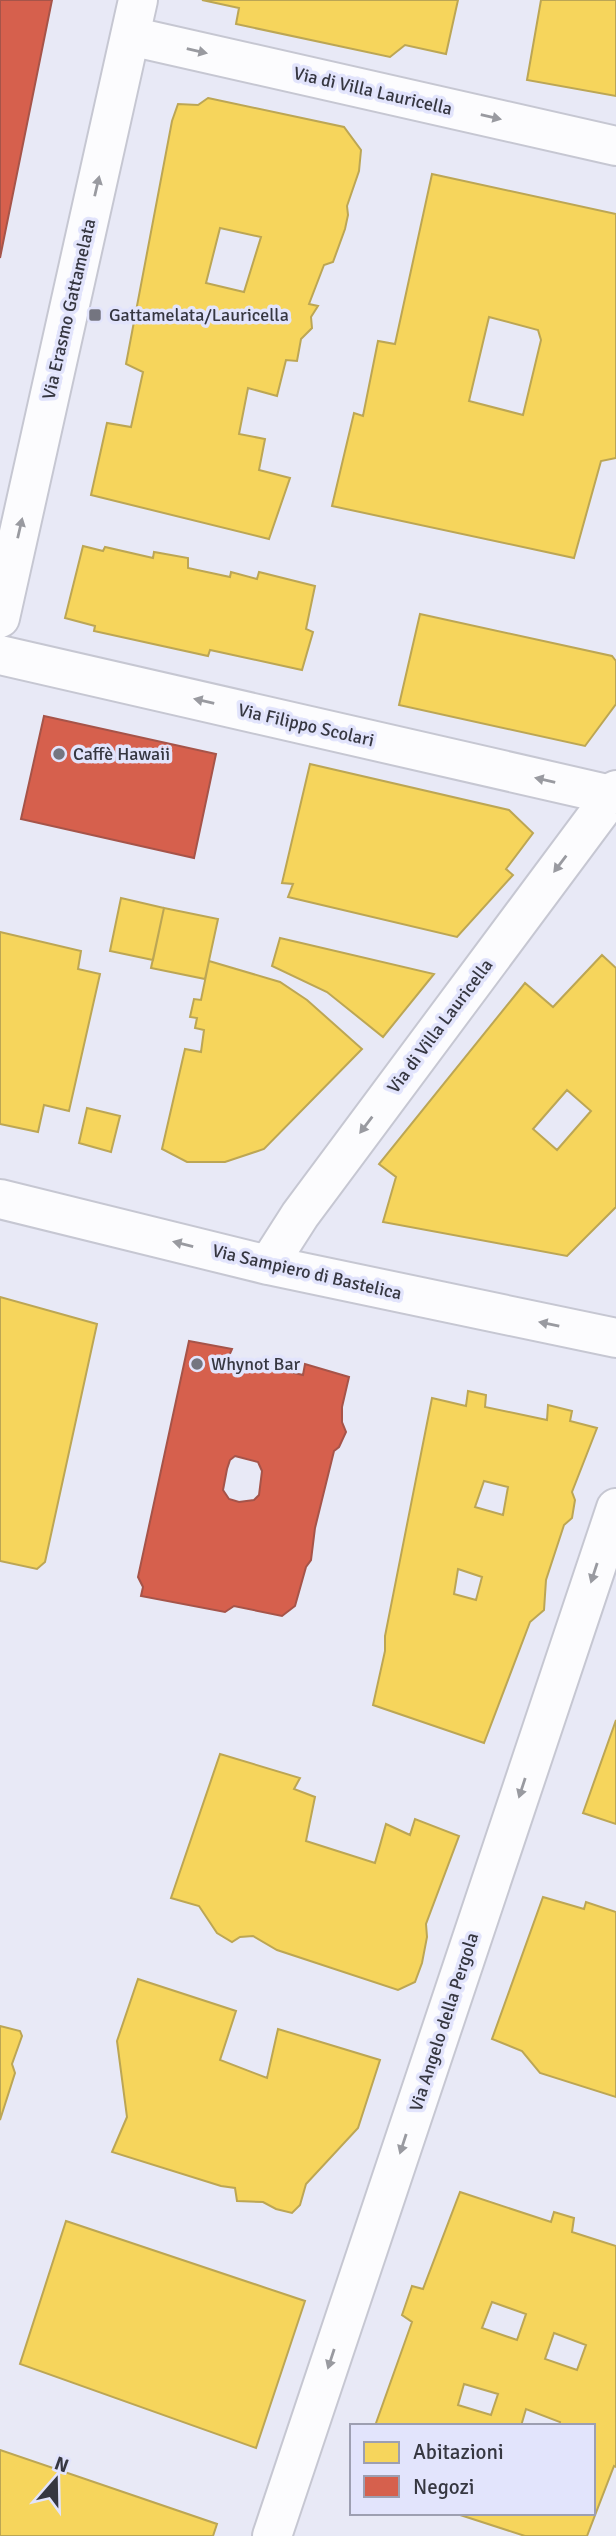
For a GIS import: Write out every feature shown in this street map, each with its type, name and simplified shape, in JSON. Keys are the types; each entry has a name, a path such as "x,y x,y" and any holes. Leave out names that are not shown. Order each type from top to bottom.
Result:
{"street":[{"name":"Via di Villa Lauricella","path":"134,18 616,146"},
{"name":"Via Erasmo Gattamelata","path":"0,618 134,18"},
{"name":"Via Filippo Scolari","path":"0,655 614,793"},
{"name":"Via di Villa Lauricella","path":"268,1265 300,1214 614,793"},
{"name":"Via Sampiero di Bastelica","path":"0,1199 268,1265 616,1338"},
{"name":"Via Angelo della Pergola","path":"272,2536 616,1508"}],"building: Abitazioni":[{"path":"202,0 458,0 446,54 405,45 390,57 236,24 239,8"},
{"path":"541,0 616,0 616,96 527,80"},
{"path":"208,98 344,127 361,150 359,171 347,206 345,229 333,262 324,265 309,304 318,306 311,317 312,328 301,339 297,361 286,360 277,396 248,388 239,434 265,439 259,470 290,478 269,539 91,495 107,423 131,427 143,372 126,364 172,121 178,104 198,105","holes":["220,228 261,237 244,292 206,283"]},
{"path":"432,174 616,214 616,458 601,461 574,558 332,506 354,413 363,416 378,341 395,344","holes":["489,317 538,330 541,340 523,415 469,401"]},
{"path":"83,546 103,551 105,547 153,558 154,552 188,558 188,568 230,577 231,572 257,579 259,572 315,586 306,629 313,632 302,670 210,650 208,656 94,631 95,626 65,618"},
{"path":"420,614 612,656 616,661 616,704 585,746 399,705"},
{"path":"310,764 509,810 533,833 506,869 513,875 457,937 288,897 293,884 282,883"},
{"path":"121,898 164,908 153,960 110,951"},
{"path":"164,908 218,919 205,979 151,968"},
{"path":"0,932 81,951 78,969 100,974 69,1111 44,1105 38,1132 0,1124"},
{"path":"280,938 434,974 383,1037 327,992 272,966"},
{"path":"602,955 616,968 616,1207 567,1256 383,1222 396,1177 379,1164 525,983 553,1007","holes":["567,1090 591,1111 557,1150 533,1129"]},
{"path":"209,961 280,982 307,1000 362,1049 264,1149 225,1162 187,1162 162,1149 185,1049 201,1052 204,1030 195,1028 197,1018 190,1017 194,999 201,1000"},
{"path":"87,1108 120,1116 111,1152 79,1143"},
{"path":"0,1297 97,1324 45,1562 37,1569 0,1561"},
{"path":"468,1391 486,1395 485,1407 547,1420 548,1405 572,1411 570,1421 597,1428 572,1492 575,1500 572,1518 564,1525 546,1580 544,1610 530,1622 484,1743 373,1705 432,1398 466,1406","holes":["484,1481 508,1487 503,1515 475,1507","458,1569 482,1577 476,1600 454,1594"]},
{"path":"616,1720 616,1824 583,1813"},
{"path":"220,1754 300,1778 294,1789 315,1797 306,1841 375,1863 386,1824 410,1835 415,1819 459,1836 426,1924 427,1937 415,1982 398,1990 277,1950 253,1936 240,1937 232,1942 217,1933 199,1906 171,1898"},
{"path":"543,1897 584,1909 586,1902 616,1912 616,2097 540,2073 522,2051 492,2039"},
{"path":"138,1979 236,2011 220,2060 267,2078 278,2029 380,2060 358,2128 306,2184 300,2205 292,2213 263,2202 237,2201 235,2188 112,2152 127,2117 117,2041"},
{"path":"0,2026 20,2031 22,2036 12,2064 15,2073 0,2120"},
{"path":"460,2192 551,2222 554,2212 574,2218 572,2232 616,2246 616,2467 614,2466 587,2536 525,2536 460,2515 595,2515 595,2424 560,2424 526,2409 522,2424 376,2424 412,2322 402,2315 412,2286 423,2289","holes":["492,2302 526,2314 517,2340 482,2328","554,2333 586,2345 577,2370 545,2359","464,2384 498,2394 491,2415 458,2405"]},
{"path":"66,2221 305,2301 256,2448 20,2364"},
{"path":"0,2450 217,2524 213,2536 0,2536"}],"building: Negozi":[{"path":"0,0 52,0 0,258"},
{"path":"44,716 216,754 194,858 21,819"},
{"path":"189,1341 232,1349 228,1358 303,1375 305,1364 349,1377 342,1407 342,1422 346,1432 334,1451 315,1528 311,1560 306,1567 295,1606 282,1616 234,1606 225,1612 141,1596 143,1587 138,1577","holes":["235,1456 258,1462 262,1471 259,1495 254,1500 239,1502 229,1499 223,1490 230,1460"]}],"place":[{"name":"Gattamelata/Lauricella","path":"95,315"},
{"name":"Caffè Hawaii","path":"59,754"},
{"name":"Whynot Bar","path":"197,1364"}]}
